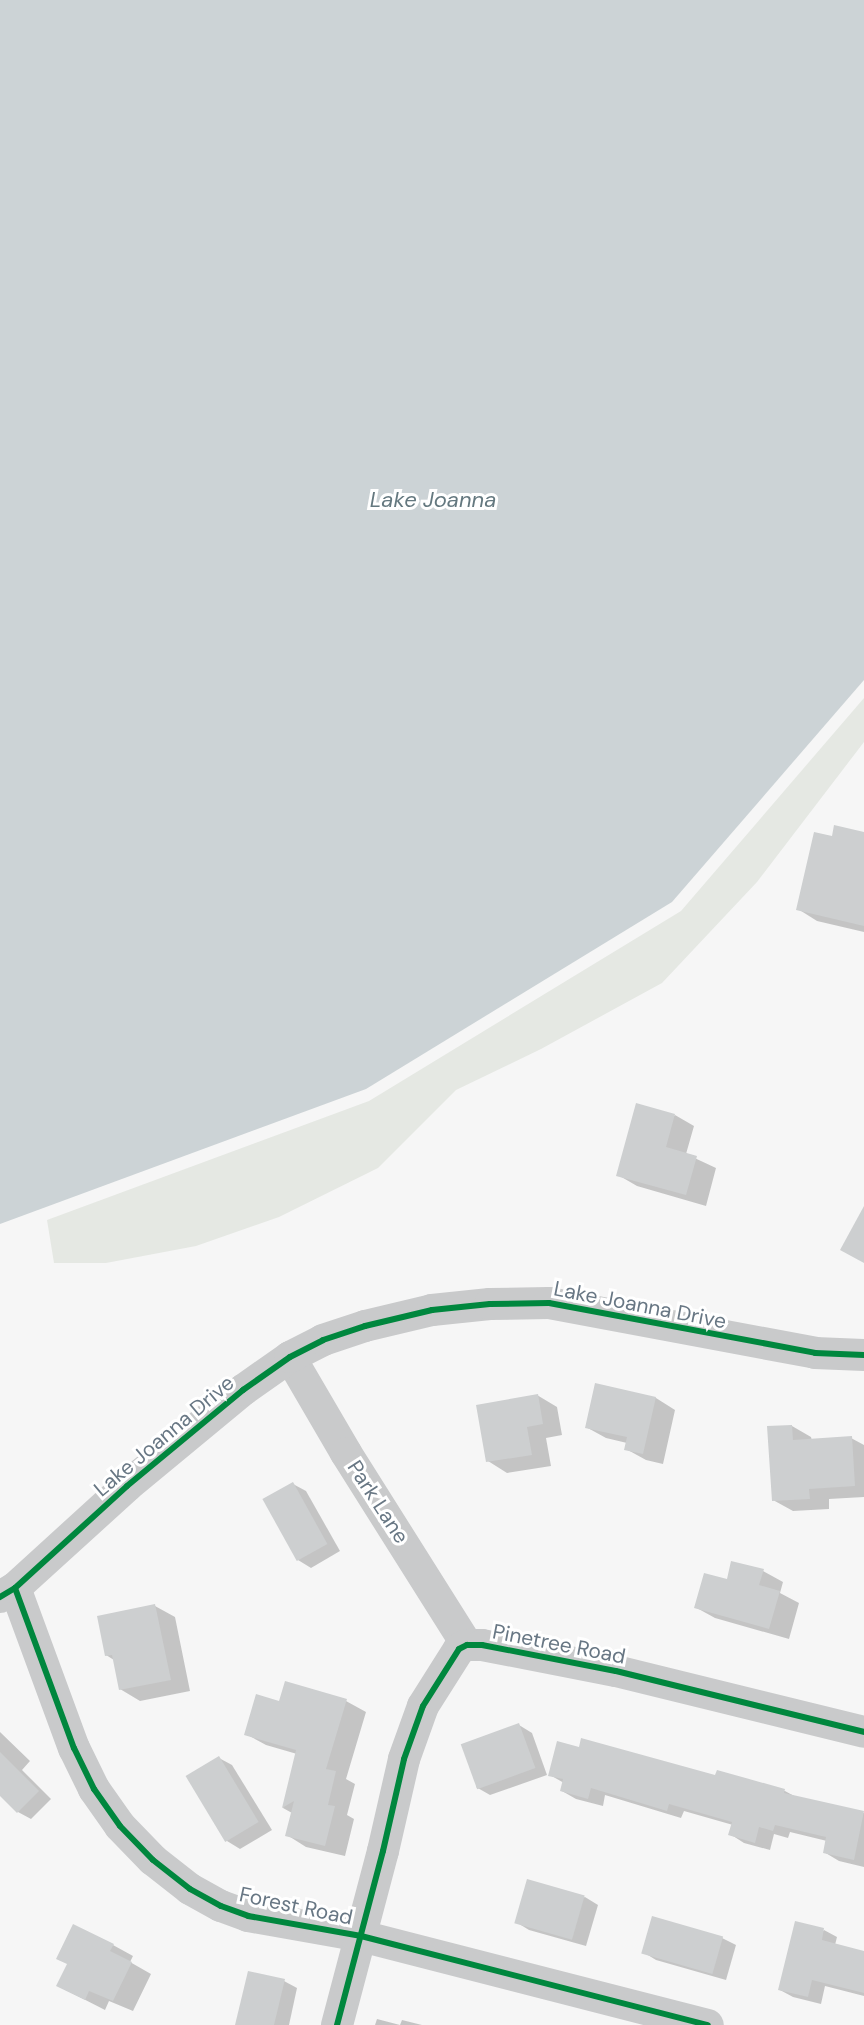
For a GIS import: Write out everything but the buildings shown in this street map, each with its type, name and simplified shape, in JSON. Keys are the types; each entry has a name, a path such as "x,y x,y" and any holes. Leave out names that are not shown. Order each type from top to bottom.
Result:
{"street":[{"name":"Lake Joanna Drive","path":"8,1593 128,1486 243,1390 290,1358 323,1340 365,1326 432,1310 490,1304 549,1303 794,1350 864,1355"},
{"name":"Park Lane","path":"290,1358 346,1453 467,1645"},
{"name":"Forest Road","path":"8,1593 74,1748 94,1789 120,1826 153,1860 190,1889 221,1906 248,1916 361,1936 708,2025"},
{"name":"Pinetree Road","path":"337,2025 404,1759 423,1706 459,1649 467,1645 482,1645 616,1671 864,1732"}],"shaded area":[{"path":"864,698 864,742 757,882 662,983 541,1049 456,1090 378,1168 279,1217 196,1246 106,1263 54,1263 47,1220 369,1101 681,911"}],"water":[{"name":"Lake Joanna","path":"0,0 864,0 864,680 672,902 366,1089 0,1224"}],"cycle path":[{"path":"0,1597 15,1588 127,1486 243,1390 290,1357 323,1340 365,1326 432,1310 490,1304 549,1303 815,1353 864,1355"},
{"path":"15,1588 74,1748 94,1789 120,1826 153,1860 190,1889 221,1906 248,1916 361,1936 708,2025"},
{"path":"337,2025 383,1851 404,1759 423,1706 459,1649 467,1645 482,1645 616,1671 864,1732"}]}
